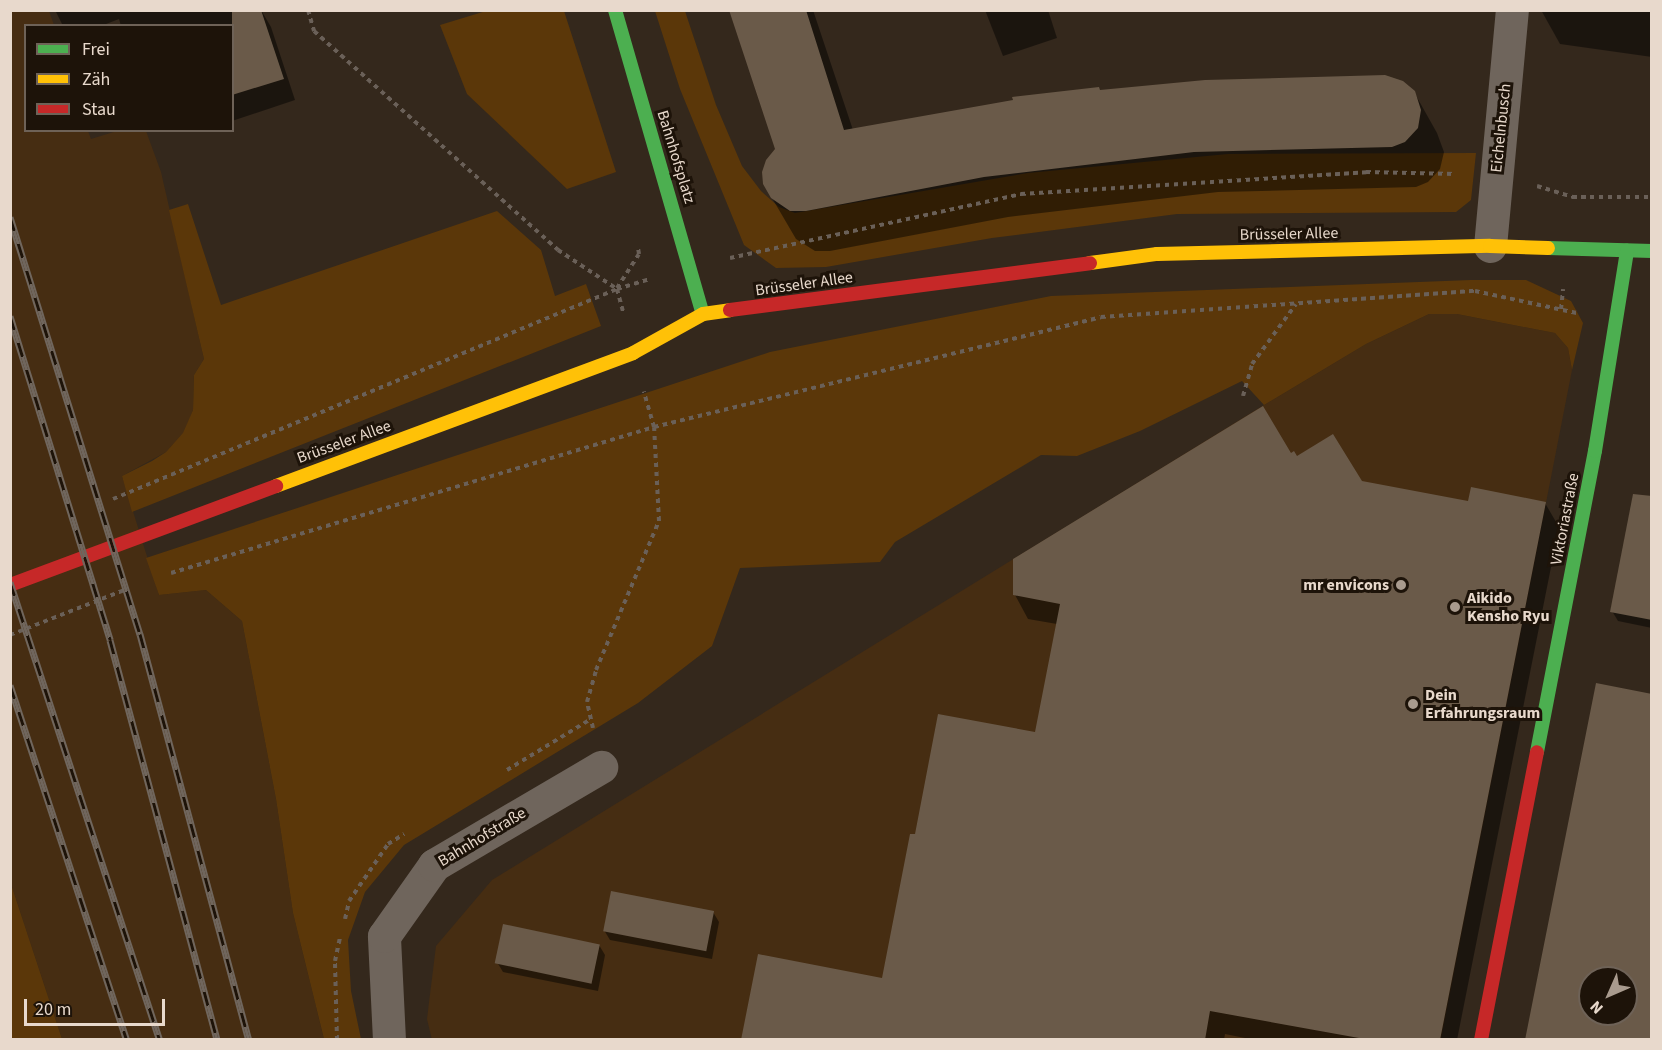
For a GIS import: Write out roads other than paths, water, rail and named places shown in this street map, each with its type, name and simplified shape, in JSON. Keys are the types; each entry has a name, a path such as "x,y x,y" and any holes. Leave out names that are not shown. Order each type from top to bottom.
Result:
{"main road":[{"name":"Bahnhofsplatz","path":"615,10 692,266 704,314"},
{"name":"Brüsseler Allee","path":"10,585 633,353 704,314 1157,254 1490,246 1652,251"},
{"name":"Viktoriastraße","path":"1481,1040 1618,322 1627,251"}],"street":[{"name":"Eichelnbusch","path":"1490,246 1512,10"},
{"name":"Bahnhofstraße","path":"389,1040 384,936 434,865 601,767"}],"railway":[{"path":"10,217 140,634 249,1040"},
{"path":"10,316 110,640 217,1040"},
{"path":"10,582 160,1040"},
{"path":"10,685 127,1040"}],"place":[{"name":"mr envicons","path":"1401,585"},
{"name":"Aikido Kensho Ryu","path":"1455,607"},
{"name":"Dein Erfahrungsraum","path":"1413,704"}]}
